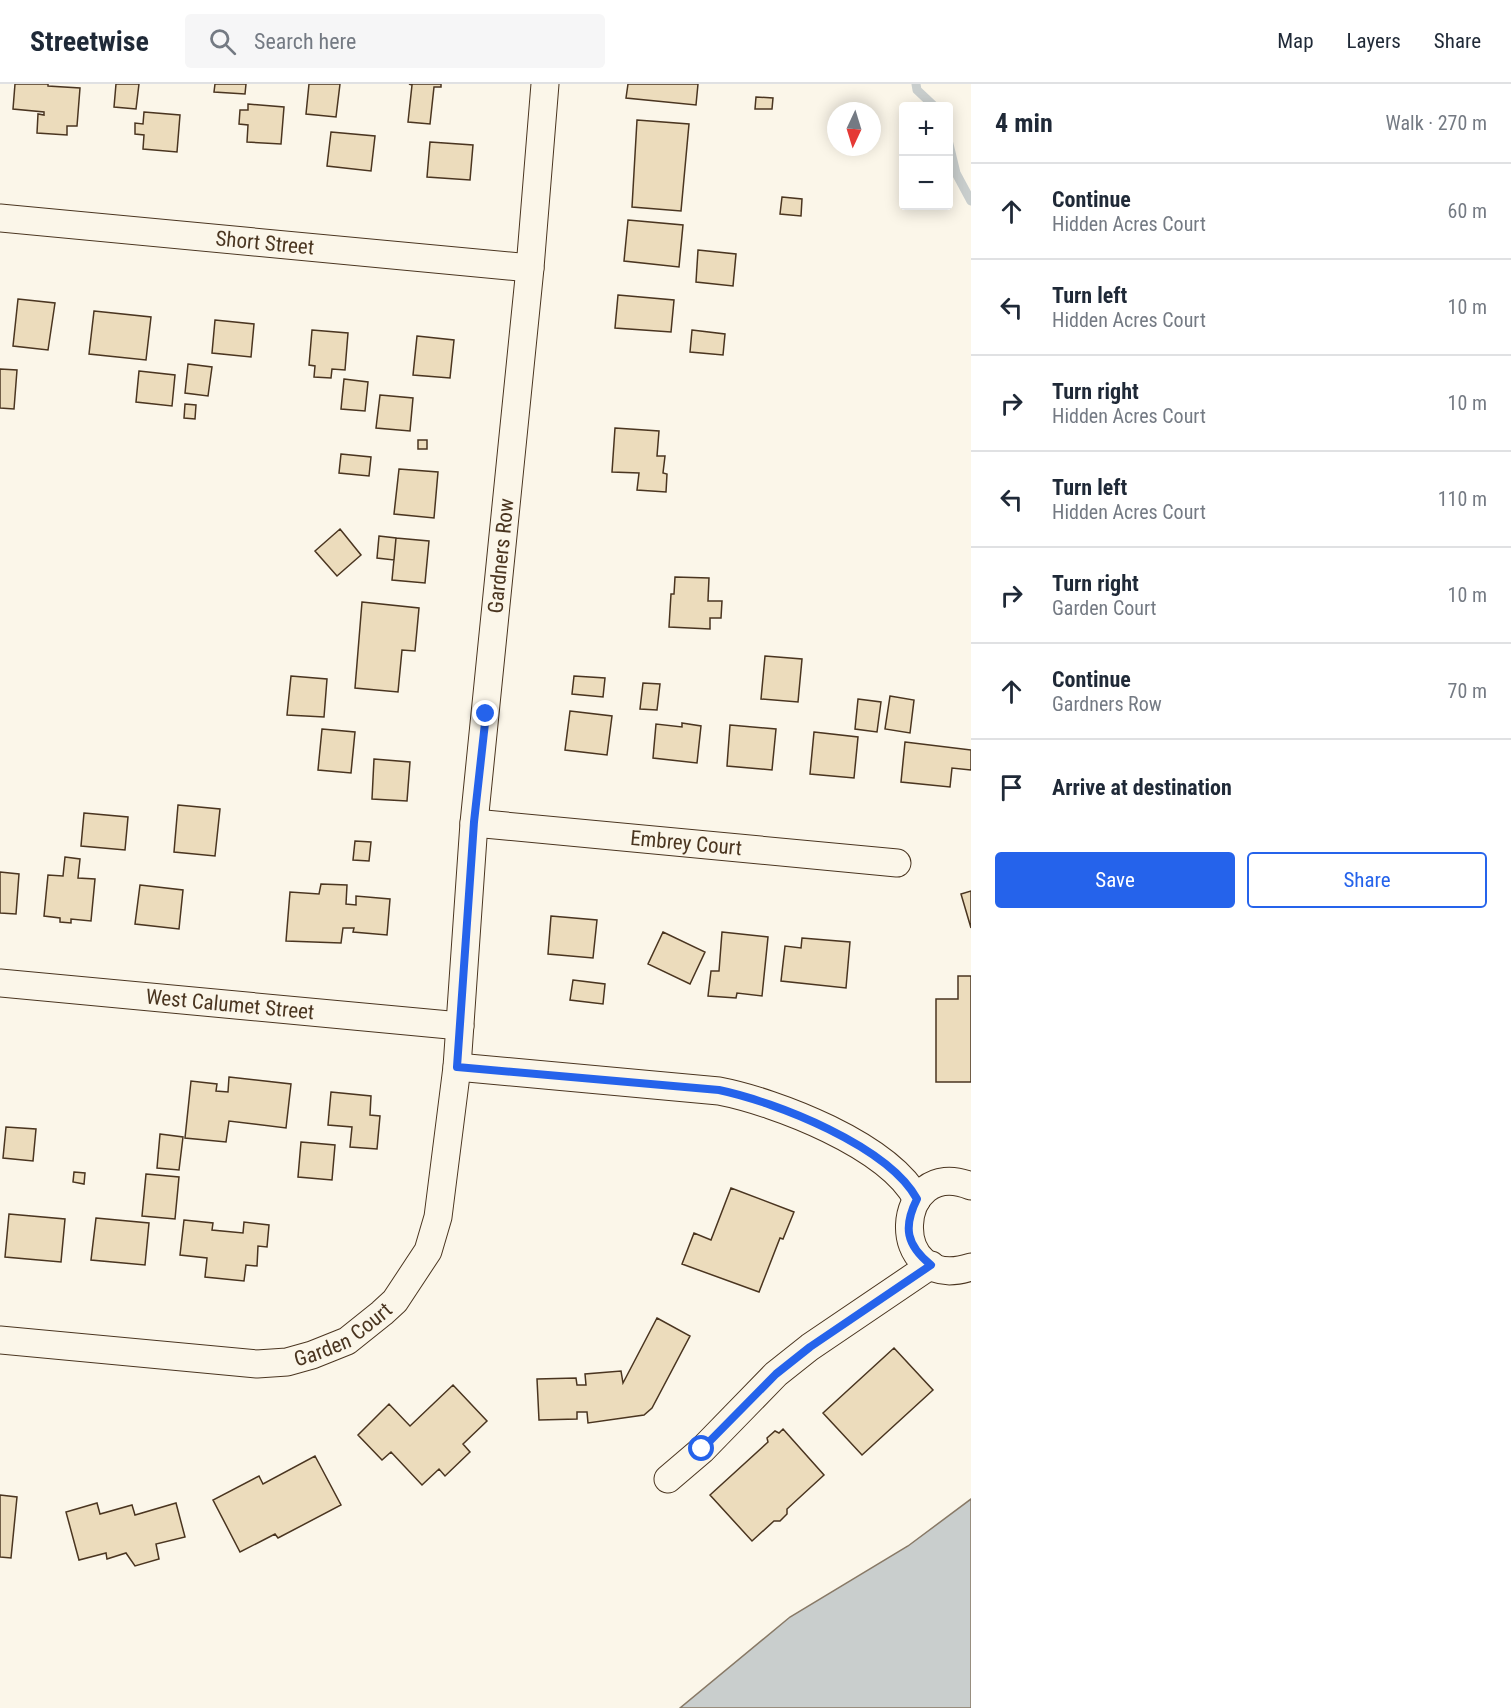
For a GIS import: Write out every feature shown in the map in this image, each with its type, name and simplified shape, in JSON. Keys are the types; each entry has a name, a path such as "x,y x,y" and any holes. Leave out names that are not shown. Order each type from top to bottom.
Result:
{"street":[{"name":"Gardners Row","path":"460,1026 474,822 530,268 545,84"},
{"name":"Short Street","path":"0,218 530,268"},
{"name":"Embrey Court","path":"474,822 897,863"},
{"name":"West Calumet Street","path":"0,983 460,1026"},
{"name":"Garden Court","path":"0,1340 257,1364 287,1362 312,1356 347,1341 395,1300 428,1251 438,1217 460,1026"},
{"path":"457,1067 719,1090 734,1094 811,1121 848,1138 888,1168 910,1188 917,1199"},
{"path":"971,1186 954,1181 940,1183 927,1190 917,1199 910,1213 908,1228 911,1243 919,1256 931,1265 945,1270 971,1267"},
{"path":"668,1479 702,1449 776,1374 810,1347 931,1265"}],"shaded area":[{"path":"971,1499 971,1708 680,1708 790,1617 908,1546"}],"building":[{"path":"15,84 48,84 48,86 80,88 77,126 67,126 67,135 37,133 38,114 44,115 44,112 13,109"},
{"path":"116,84 139,84 136,109 114,107"},
{"path":"215,84 246,84 245,94 214,92"},
{"path":"309,84 340,84 336,117 306,114"},
{"path":"409,84 441,84 441,87 434,87 430,124 408,122 412,85"},
{"path":"628,84 698,84 696,105 626,98"},
{"path":"756,97 773,98 772,109 755,109"},
{"path":"248,104 284,107 281,144 247,142 248,125 239,124 240,110 248,110"},
{"path":"144,112 180,115 177,152 143,149 144,135 135,134 135,123 143,124"},
{"path":"637,120 689,124 681,211 632,207"},
{"path":"331,132 375,136 371,171 327,166"},
{"path":"430,142 473,145 470,180 427,177"},
{"path":"782,197 802,199 801,216 780,214"},
{"path":"628,220 683,225 679,267 624,261"},
{"path":"698,250 736,254 733,286 696,282"},
{"path":"618,295 674,300 671,332 615,328"},
{"path":"18,299 55,303 48,350 13,346"},
{"path":"94,311 151,317 146,360 89,354"},
{"path":"215,320 254,324 251,357 212,353"},
{"path":"312,330 348,333 345,370 332,369 331,378 314,377 315,366 309,365"},
{"path":"692,330 725,334 723,355 690,352"},
{"path":"417,336 454,340 450,378 413,375"},
{"path":"188,364 212,367 208,396 185,393"},
{"path":"0,369 17,370 14,409 0,408"},
{"path":"139,371 175,375 172,406 136,402"},
{"path":"344,379 368,382 365,411 341,409"},
{"path":"380,395 413,398 410,431 376,428"},
{"path":"185,404 196,405 195,419 184,418"},
{"path":"615,428 659,431 657,456 665,456 663,473 667,474 666,492 637,490 639,473 612,472"},
{"path":"418,440 427,440 427,449 418,449"},
{"path":"341,454 371,457 369,476 339,473"},
{"path":"399,469 438,472 434,518 394,514"},
{"path":"340,529 361,555 337,576 315,551"},
{"path":"379,536 396,538 394,560 377,558"},
{"path":"396,538 429,541 425,583 392,580"},
{"path":"675,577 709,578 708,601 722,601 721,618 710,618 710,629 669,627 671,594 674,594"},
{"path":"362,602 419,608 415,651 402,650 398,692 355,688"},
{"path":"765,656 802,659 798,702 761,699"},
{"path":"291,676 327,679 324,717 287,715"},
{"path":"574,676 605,678 603,697 572,694"},
{"path":"643,683 660,684 657,710 640,709"},
{"path":"890,696 914,700 910,733 885,729"},
{"path":"858,699 881,702 877,732 855,729"},
{"path":"570,711 612,716 607,755 565,750"},
{"path":"682,723 701,726 697,763 653,758 656,724 682,727"},
{"path":"730,725 776,729 772,770 727,766"},
{"path":"322,729 355,732 351,773 318,770"},
{"path":"814,732 858,737 854,778 810,774"},
{"path":"905,742 971,750 971,770 952,768 950,787 901,782"},
{"path":"374,759 410,762 407,801 372,799"},
{"path":"178,805 220,809 215,856 174,852"},
{"path":"84,813 128,817 125,850 81,846"},
{"path":"355,841 371,842 369,861 353,860"},
{"path":"65,857 80,859 78,878 95,879 91,921 71,919 71,923 60,922 60,918 44,916 48,875 63,876"},
{"path":"0,872 19,874 16,914 0,913"},
{"path":"321,884 347,885 346,904 356,905 356,896 390,899 387,935 353,932 354,928 343,928 341,943 286,941 290,892 319,894"},
{"path":"140,885 183,890 179,929 135,924"},
{"path":"971,891 971,928 961,894"},
{"path":"551,916 597,920 593,958 548,954"},
{"path":"663,932 705,952 690,984 648,964"},
{"path":"722,932 768,937 762,996 737,993 736,998 708,996 711,971 719,971"},
{"path":"802,938 850,942 846,988 781,981 785,946 801,948"},
{"path":"958,976 971,976 971,1082 936,1082 936,999 958,999"},
{"path":"573,980 605,984 603,1004 570,1000"},
{"path":"229,1077 291,1084 286,1128 229,1121 226,1142 185,1138 191,1081 217,1084 216,1091 228,1092"},
{"path":"331,1092 371,1096 370,1115 380,1116 377,1149 350,1147 352,1127 328,1125"},
{"path":"6,1127 36,1129 33,1161 3,1158"},
{"path":"160,1134 183,1137 179,1170 157,1168"},
{"path":"301,1142 335,1145 332,1180 298,1177"},
{"path":"74,1172 85,1173 84,1184 73,1182"},
{"path":"146,1174 179,1177 175,1219 142,1216"},
{"path":"731,1188 794,1212 783,1239 780,1238 759,1292 682,1264 694,1233 711,1240"},
{"path":"9,1214 65,1219 61,1262 5,1257"},
{"path":"96,1218 149,1223 145,1265 91,1260"},
{"path":"184,1220 213,1223 212,1230 243,1233 244,1222 269,1225 267,1247 258,1246 257,1266 246,1265 244,1281 205,1277 207,1258 180,1255"},
{"path":"657,1318 690,1336 652,1408 644,1415 588,1423 587,1412 577,1412 577,1419 539,1420 537,1379 576,1378 577,1385 586,1385 585,1374 621,1371 623,1383"},
{"path":"894,1348 933,1390 862,1455 823,1413"},
{"path":"453,1385 487,1421 463,1444 470,1452 445,1476 439,1469 422,1485 391,1452 382,1460 358,1435 389,1404 410,1426"},
{"path":"783,1429 824,1475 787,1509 787,1514 780,1521 774,1521 752,1541 710,1495 768,1442 767,1438 775,1431 779,1433"},
{"path":"315,1456 341,1505 278,1538 275,1534 240,1552 213,1500 259,1476 263,1484"},
{"path":"0,1495 17,1497 11,1558 0,1557"},
{"path":"97,1503 100,1514 132,1505 135,1515 176,1503 185,1537 156,1544 159,1559 135,1566 126,1553 107,1559 106,1553 79,1560 66,1512"}],"waterway":[{"path":"916,84 917,90 930,102"},
{"path":"952,156 956,173 971,201"}],"route":[{"path":"486,714 474,822 457,1067 719,1090 734,1094 770,1105 848,1138 888,1168 910,1188 917,1199 910,1213 908,1228 911,1243 919,1256 931,1265 810,1347 776,1374 702,1449"}]}
